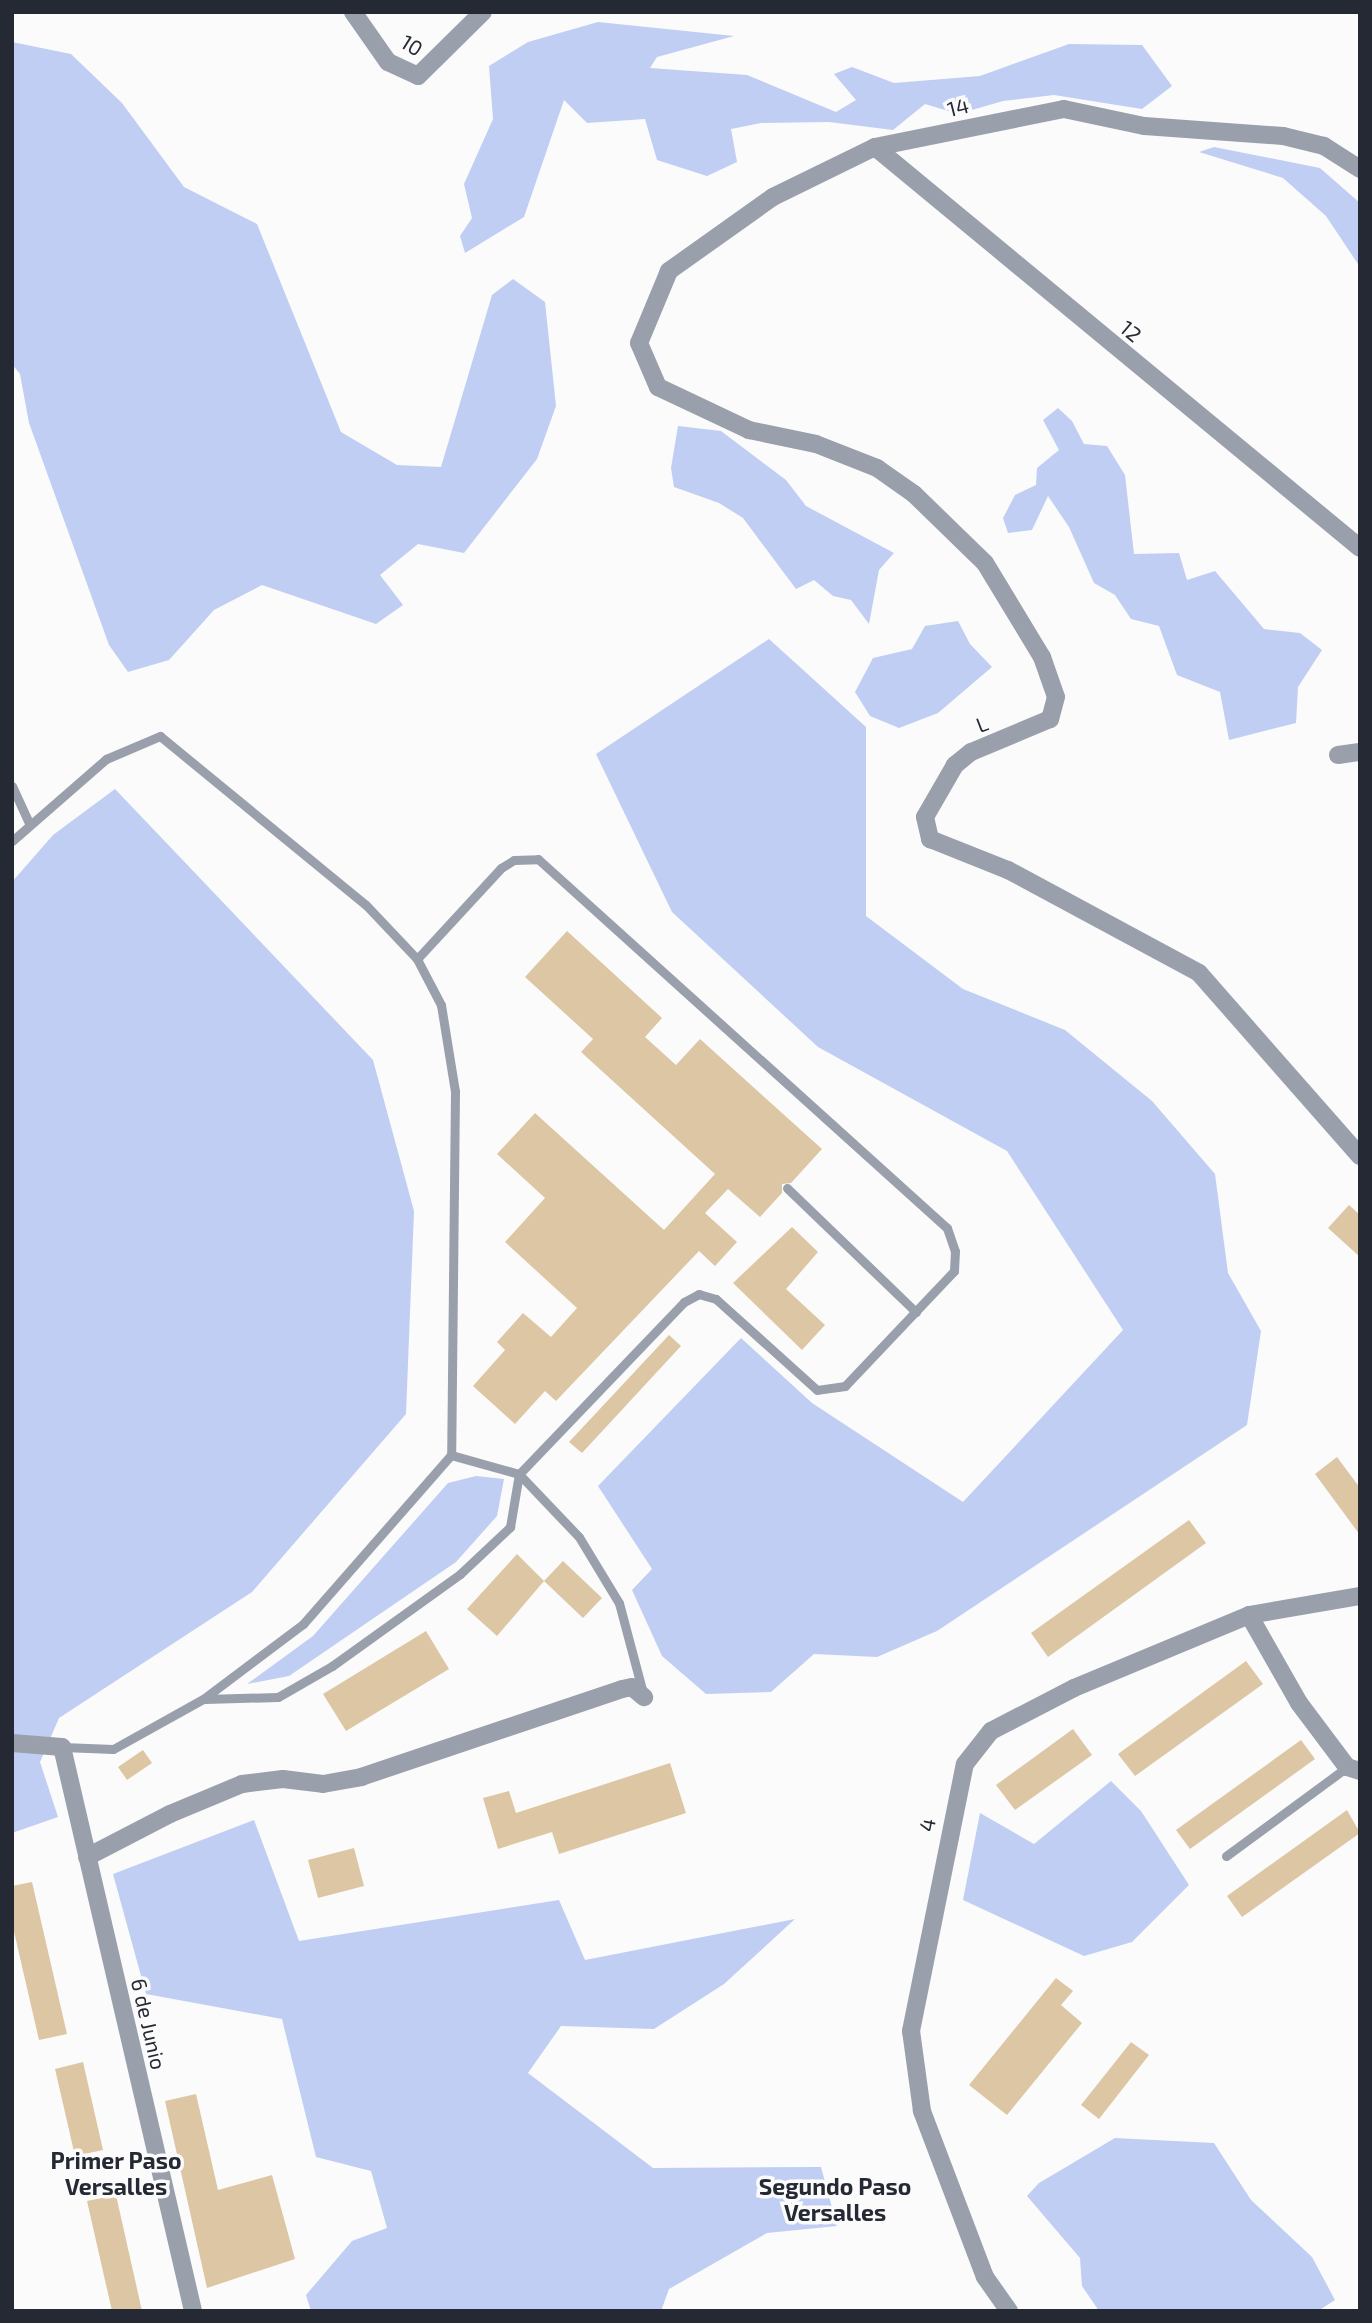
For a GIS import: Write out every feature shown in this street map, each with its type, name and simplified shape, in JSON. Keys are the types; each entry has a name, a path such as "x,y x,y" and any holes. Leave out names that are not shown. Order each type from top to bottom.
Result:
{"street":[{"name":"10","path":"353,12 388,62 418,76 483,12"},
{"name":"14","path":"639,342 669,271 773,197 875,147 1064,109 1144,125 1283,136 1324,146 1360,169"},
{"name":"12","path":"875,147 1360,548"},
{"name":"L","path":"639,342 658,387 749,430 816,444 877,468 915,494 985,562 1042,657 1056,697 1050,719 971,752 955,765 925,817 930,839 1008,870 1199,973 1360,1156"},
{"path":"1338,755 1360,752"},
{"name":"4","path":"1009,2311 985,2277 922,2111 911,2031 965,1763 991,1731 1074,1688 1249,1615 1360,1596"},
{"path":"1249,1615 1299,1703 1353,1769"},
{"path":"87,1857 170,1814 242,1784 283,1779 323,1784 361,1777 622,1689 632,1687 644,1697"},
{"path":"12,1743 62,1747"},
{"name":"6 de Junio","path":"62,1747 193,2311"}],"lane":[{"path":"12,841 29,823 106,758 160,736 366,905 417,959 441,1004 455,1091 452,1455 303,1624 203,1699 113,1749 62,1747"},
{"path":"12,786 29,823"},
{"path":"203,1699 278,1697 343,1658 460,1574 510,1527 519,1474 684,1302 699,1294 716,1299 817,1390 831,1391 845,1386 954,1271 955,1251 947,1228 538,859 507,864 417,959"},
{"path":"786,1188 916,1312"},
{"path":"452,1455 519,1474 579,1537 619,1603 644,1697"},
{"path":"1226,1856 1353,1769"}],"shaded area":[{"path":"598,22 734,36 657,57 650,68 747,75 836,112 856,100 834,74 852,67 894,83 980,76 1069,44 1142,45 1172,86 1142,109 1054,95 1003,101 958,114 925,104 893,130 829,122 761,123 731,129 737,162 707,176 657,160 645,119 587,123 564,100 524,217 465,253 460,236 472,218 464,184 493,119 489,66 528,42"},
{"path":"12,42 71,54 122,103 184,187 257,224 341,432 397,465 441,467 492,295 513,279 545,302 556,406 537,459 464,553 418,544 380,575 403,605 376,624 262,585 214,610 169,660 128,672 109,645 29,423 20,374 12,364"},
{"path":"1214,147 1320,168 1360,203 1360,267 1326,216 1283,178 1199,152"},
{"path":"1058,408 1072,421 1084,444 1107,446 1125,475 1134,554 1179,553 1187,580 1215,571 1264,629 1300,633 1322,650 1298,687 1296,723 1229,740 1220,692 1177,675 1159,626 1131,619 1115,595 1094,583 1069,527 1048,496 1032,530 1008,533 1003,518 1015,495 1036,485 1037,468 1059,450 1043,420"},
{"path":"678,426 721,431 786,480 806,506 894,553 879,570 869,624 851,600 833,596 814,580 796,589 743,518 719,503 674,487 671,468"},
{"path":"958,621 970,644 992,667 938,713 899,728 870,716 855,692 873,658 912,649 925,626"},
{"path":"769,639 866,727 866,916 963,989 1065,1030 1152,1101 1215,1174 1228,1273 1261,1331 1247,1425 937,1631 877,1657 814,1654 771,1692 706,1694 662,1656 632,1590 652,1569 598,1486 741,1338 812,1403 963,1502 1123,1330 1007,1151 818,1047 672,912 596,754"},
{"path":"115,789 373,1060 414,1211 406,1414 252,1592 59,1718 40,1762 58,1817 12,1833 12,882 53,835"},
{"path":"476,1476 504,1479 497,1516 456,1562 289,1676 247,1684 313,1636 448,1483"},
{"path":"1111,1781 1141,1811 1189,1885 1132,1942 1084,1956 963,1900 980,1813 1034,1844"},
{"path":"254,1820 299,1941 559,1900 585,1960 795,1919 724,1984 654,2029 561,2026 528,2073 653,2168 821,2167 837,2226 767,2233 669,2289 661,2311 311,2311 306,2295 352,2241 387,2228 371,2171 316,2157 282,2019 146,1994 113,1874"},
{"path":"1115,2138 1214,2143 1251,2200 1312,2257 1335,2300 1318,2311 1099,2311 1082,2286 1080,2258 1027,2196 1039,2183"}],"building":[{"path":"567,931 662,1018 645,1037 676,1065 700,1039 822,1149 791,1183 782,1184 782,1193 760,1217 728,1189 705,1213 737,1242 715,1266 699,1251 556,1401 545,1391 515,1424 473,1386 505,1350 497,1342 523,1313 551,1337 577,1308 505,1242 545,1198 497,1154 535,1113 664,1230 715,1174 581,1052 593,1039 525,977"},
{"path":"1349,1205 1360,1215 1360,1257 1328,1228"},
{"path":"792,1227 818,1252 786,1289 825,1325 802,1350 733,1283"},
{"path":"669,1335 681,1346 582,1453 569,1442"},
{"path":"1337,1457 1360,1488 1360,1535 1315,1474"},
{"path":"1189,1520 1206,1543 1048,1657 1031,1633"},
{"path":"517,1554 544,1581 497,1636 467,1609"},
{"path":"563,1561 602,1598 583,1618 544,1581"},
{"path":"426,1631 449,1669 346,1731 323,1694"},
{"path":"1246,1661 1263,1684 1135,1776 1118,1754"},
{"path":"1073,1729 1092,1755 1015,1810 996,1785"},
{"path":"1301,1740 1315,1759 1190,1849 1176,1830"},
{"path":"143,1750 152,1763 127,1780 118,1767"},
{"path":"670,1763 686,1813 559,1854 552,1832 498,1849 483,1798 509,1791 516,1813"},
{"path":"1347,1810 1360,1833 1242,1917 1227,1896"},
{"path":"354,1848 364,1886 318,1898 308,1860"},
{"path":"32,1882 67,2034 39,2040 12,1923 12,1886"},
{"path":"1056,1978 1073,1991 1061,2005 1082,2023 1007,2115 969,2085"},
{"path":"1131,2042 1149,2055 1099,2119 1081,2105"},
{"path":"83,2062 103,2150 75,2156 55,2069"},
{"path":"196,2094 218,2190 272,2175 295,2259 207,2288 165,2101"},
{"path":"116,2195 142,2311 112,2311 87,2201"}],"district":[{"name":"Primer Paso Versalles","path":"116,2173"},
{"name":"Segundo Paso Versalles","path":"835,2199"}]}
